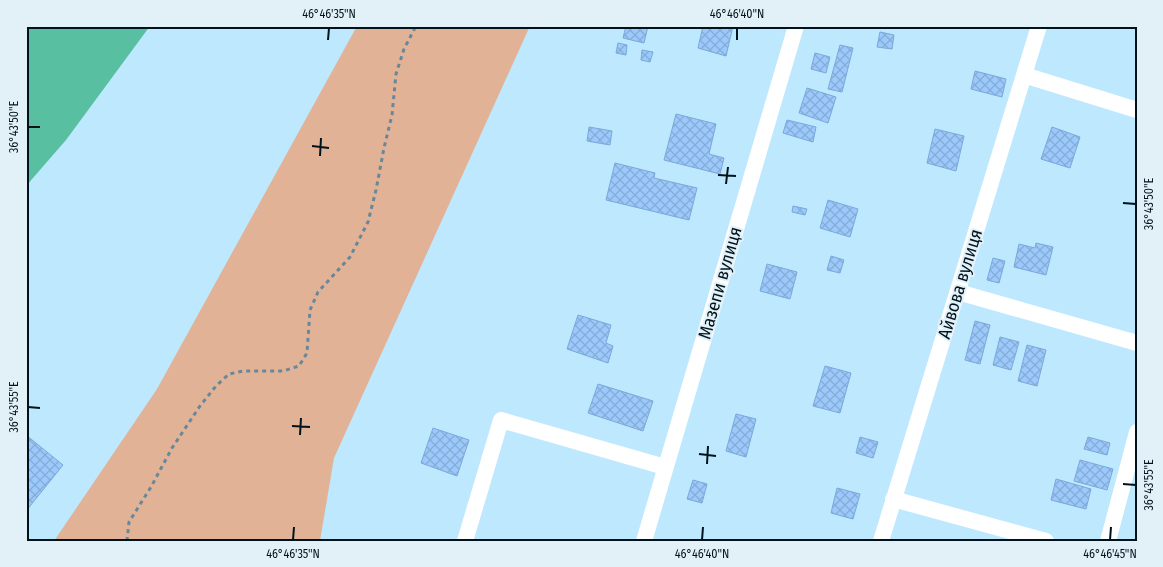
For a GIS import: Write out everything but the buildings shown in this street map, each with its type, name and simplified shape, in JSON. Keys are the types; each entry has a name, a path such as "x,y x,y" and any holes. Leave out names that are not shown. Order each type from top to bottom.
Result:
{"street":[{"name":"Мазепи вулиця","path":"644,541 796,26"},
{"name":"Айвова вулиця","path":"880,541 1040,26"},
{"path":"1024,75 1137,110"},
{"path":"958,292 1137,343"},
{"path":"465,541 500,420 665,467"},
{"path":"1108,541 1137,432"},
{"path":"894,499 1046,541"}],"path":[{"path":"126,541 129,522 172,448 216,386 230,374 243,371 283,371 299,366 307,353 310,310 318,292 350,257 368,222 392,115 396,74 404,50 416,26"}],"shaded area":[{"path":"26,26 150,26 66,140 26,186"},
{"path":"357,26 530,26 334,458 320,541 54,541 157,389"}]}
